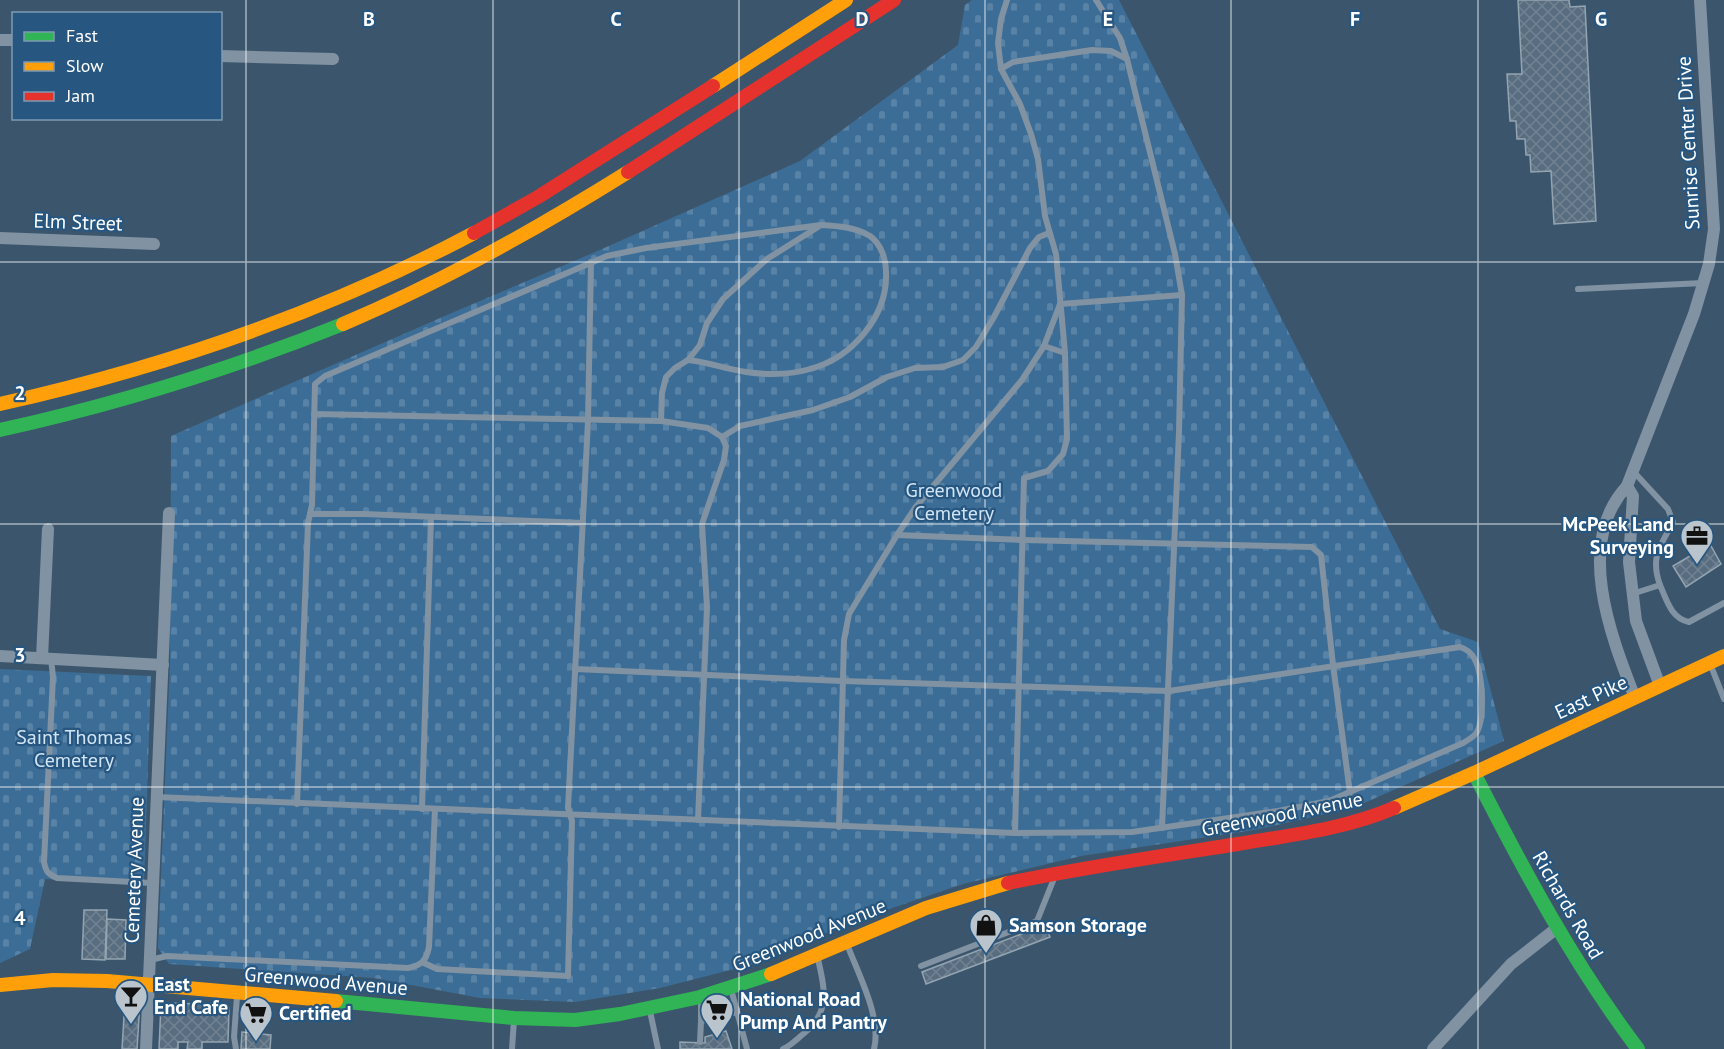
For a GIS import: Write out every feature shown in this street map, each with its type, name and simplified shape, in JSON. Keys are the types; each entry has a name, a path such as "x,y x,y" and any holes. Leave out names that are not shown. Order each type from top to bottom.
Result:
{"main road":[{"path":"0,404 159,363 235,338 325,303 417,261 513,211 648,128 846,0"},
{"path":"0,430 75,414 159,390 247,360 345,323 458,269 531,230 629,172 894,0"},
{"name":"East Pike","path":"1474,773 1724,656"},
{"name":"Greenwood Avenue","path":"0,985 56,979 149,985 514,1018 574,1020 649,1008 731,988 779,972 926,908 999,885 1056,873 1322,830 1372,817 1474,773"},
{"name":"Richards Road","path":"1474,773 1557,928 1608,1011 1638,1049"}],"street":[{"name":"Sunrise Center Drive","path":"1635,698 1614,643 1602,597 1603,537 1615,499 1628,486 1694,314 1704,283 1714,229 1701,0"},
{"path":"222,56 333,59"},
{"name":"Elm Street","path":"0,238 154,244"},
{"name":"Sunrise Center Drive","path":"1628,486 1633,496 1629,562 1636,621 1660,686"},
{"name":"Cemetery Avenue","path":"146,1049 169,513"},
{"path":"46,658 48,529"},
{"path":"0,656 163,664"},
{"path":"1433,1049 1511,964 1557,928"}],"lane":[{"path":"1007,0 998,43 1001,69 1020,104 1031,134 1038,159 1049,233 1056,254 1065,353 1067,439 1063,454 1048,471 1024,478 1015,833"},
{"path":"1096,0 1120,38 1127,58 1175,254 1182,295 1180,410 1162,828"},
{"path":"1001,69 1013,62 1092,50 1111,51 1127,58"},
{"path":"661,421 662,393 666,377 688,360 700,345 707,323 723,299 767,259 821,225"},
{"path":"297,804 315,384 325,376 591,262 646,248 821,225 860,231 872,238 882,250 886,263 887,282 884,301 864,334 833,358 813,369 793,373 746,372 707,362 688,360"},
{"path":"722,437 740,426 813,410 850,397 887,377 915,369 943,367 963,360 976,347 994,317 1030,248 1039,237 1049,233"},
{"path":"150,960 167,956 184,956 408,968 424,963 437,969 568,976 572,821 568,808 588,421 591,262"},
{"path":"1578,289 1704,283"},
{"path":"1060,304 1182,295"},
{"path":"839,826 842,681 844,640 849,614 915,507 1022,380 1044,346 1060,304"},
{"path":"1044,346 1065,353"},
{"path":"314,414 661,421 708,428 722,437 726,446 724,460 702,524 707,607 698,820"},
{"path":"1633,471 1668,509 1673,522 1657,553 1655,571 1675,616 1689,622 1724,603"},
{"path":"310,514 364,514 583,524"},
{"path":"422,809 431,517"},
{"path":"897,535 1312,547 1321,555 1350,793"},
{"path":"1632,594 1660,585"},
{"path":"156,797 1015,833 1104,834 1278,811 1329,801 1462,743 1475,735 1480,726 1482,714 1480,676 1474,658 1468,650 1460,647 1333,664 1169,691 842,681 575,669"},
{"path":"46,658 53,696 45,870 49,875 57,878 152,883"},
{"path":"1710,663 1724,699"},
{"path":"424,963 429,947 435,808"},
{"path":"921,966 1037,921 1056,873"},
{"path":"846,943 874,1015 876,1040 874,1049"},
{"path":"783,1049 808,1030 820,1015 824,1003 824,985 817,956"},
{"path":"731,988 747,1049"},
{"path":"236,1049 234,1037 237,993"},
{"path":"700,997 700,1042"},
{"path":"649,1008 658,1049"},
{"path":"701,1021 737,1012"},
{"path":"512,1049 514,1018"}],"green space":[{"name":"Greenwood Cemetery","path":"972,0 1119,0 1440,629 1478,642 1504,741 1353,808 1254,830 1081,856 963,884 854,921 754,964 660,988 575,1002 480,998 374,978 169,964 158,948 170,662 171,436 800,161 958,45 965,5"},
{"name":"Saint Thomas Cemetery","path":"0,669 151,676 144,883 45,879 30,949 0,963"}],"building":[{"path":"1518,0 1569,0 1570,7 1585,6 1596,221 1554,224 1551,171 1531,172 1530,155 1526,155 1525,139 1517,139 1516,121 1510,121 1507,74 1522,74"},
{"name":"McPeek Land Surveying","path":"1710,544 1721,564 1686,587 1673,566"},
{"path":"84,910 107,910 105,960 82,959"},
{"path":"107,919 126,920 125,959 106,959"},
{"name":"Samson Storage","path":"1045,925 1050,937 926,984 922,972"},
{"name":"East End Cafe","path":"125,1000 140,1001 137,1049 122,1049"},
{"path":"161,1004 205,1004 205,1007 229,1008 228,1042 202,1042 202,1049 187,1049 188,1042 178,1042 178,1049 159,1049"},
{"name":"National Road Pump And Pantry","path":"726,1031 732,1049 680,1049 680,1042 705,1043 705,1037"},
{"name":"Certified","path":"242,1032 271,1035 270,1049 241,1049"}],"traffic: fast":[{"path":"0,430 87,409 173,384 259,356 343,324"},
{"path":"1474,773 1530,880 1570,949 1638,1049"},
{"path":"336,1001 514,1018 575,1020 620,1014 700,997 771,974"}],"traffic: slow":[{"path":"713,86 846,0"},
{"path":"343,324 416,291 488,254 628,172"},
{"path":"0,404 123,373 243,335 360,288 474,233"},
{"path":"1394,808 1724,656"},
{"path":"771,974 926,908 1008,883"},
{"path":"0,985 53,980 107,981 336,1001"}],"traffic: jam":[{"path":"628,172 894,0"},
{"path":"474,233 538,197 713,86"},
{"path":"1008,883 1318,830 1356,821 1394,808"}],"place":[{"name":"McPeek Land Surveying","path":"1697,565"},
{"name":"Samson Storage","path":"986,954"},
{"name":"East End Cafe","path":"131,1025"},
{"name":"National Road Pump And Pantry","path":"717,1039"},
{"name":"Certified","path":"256,1042"}]}
